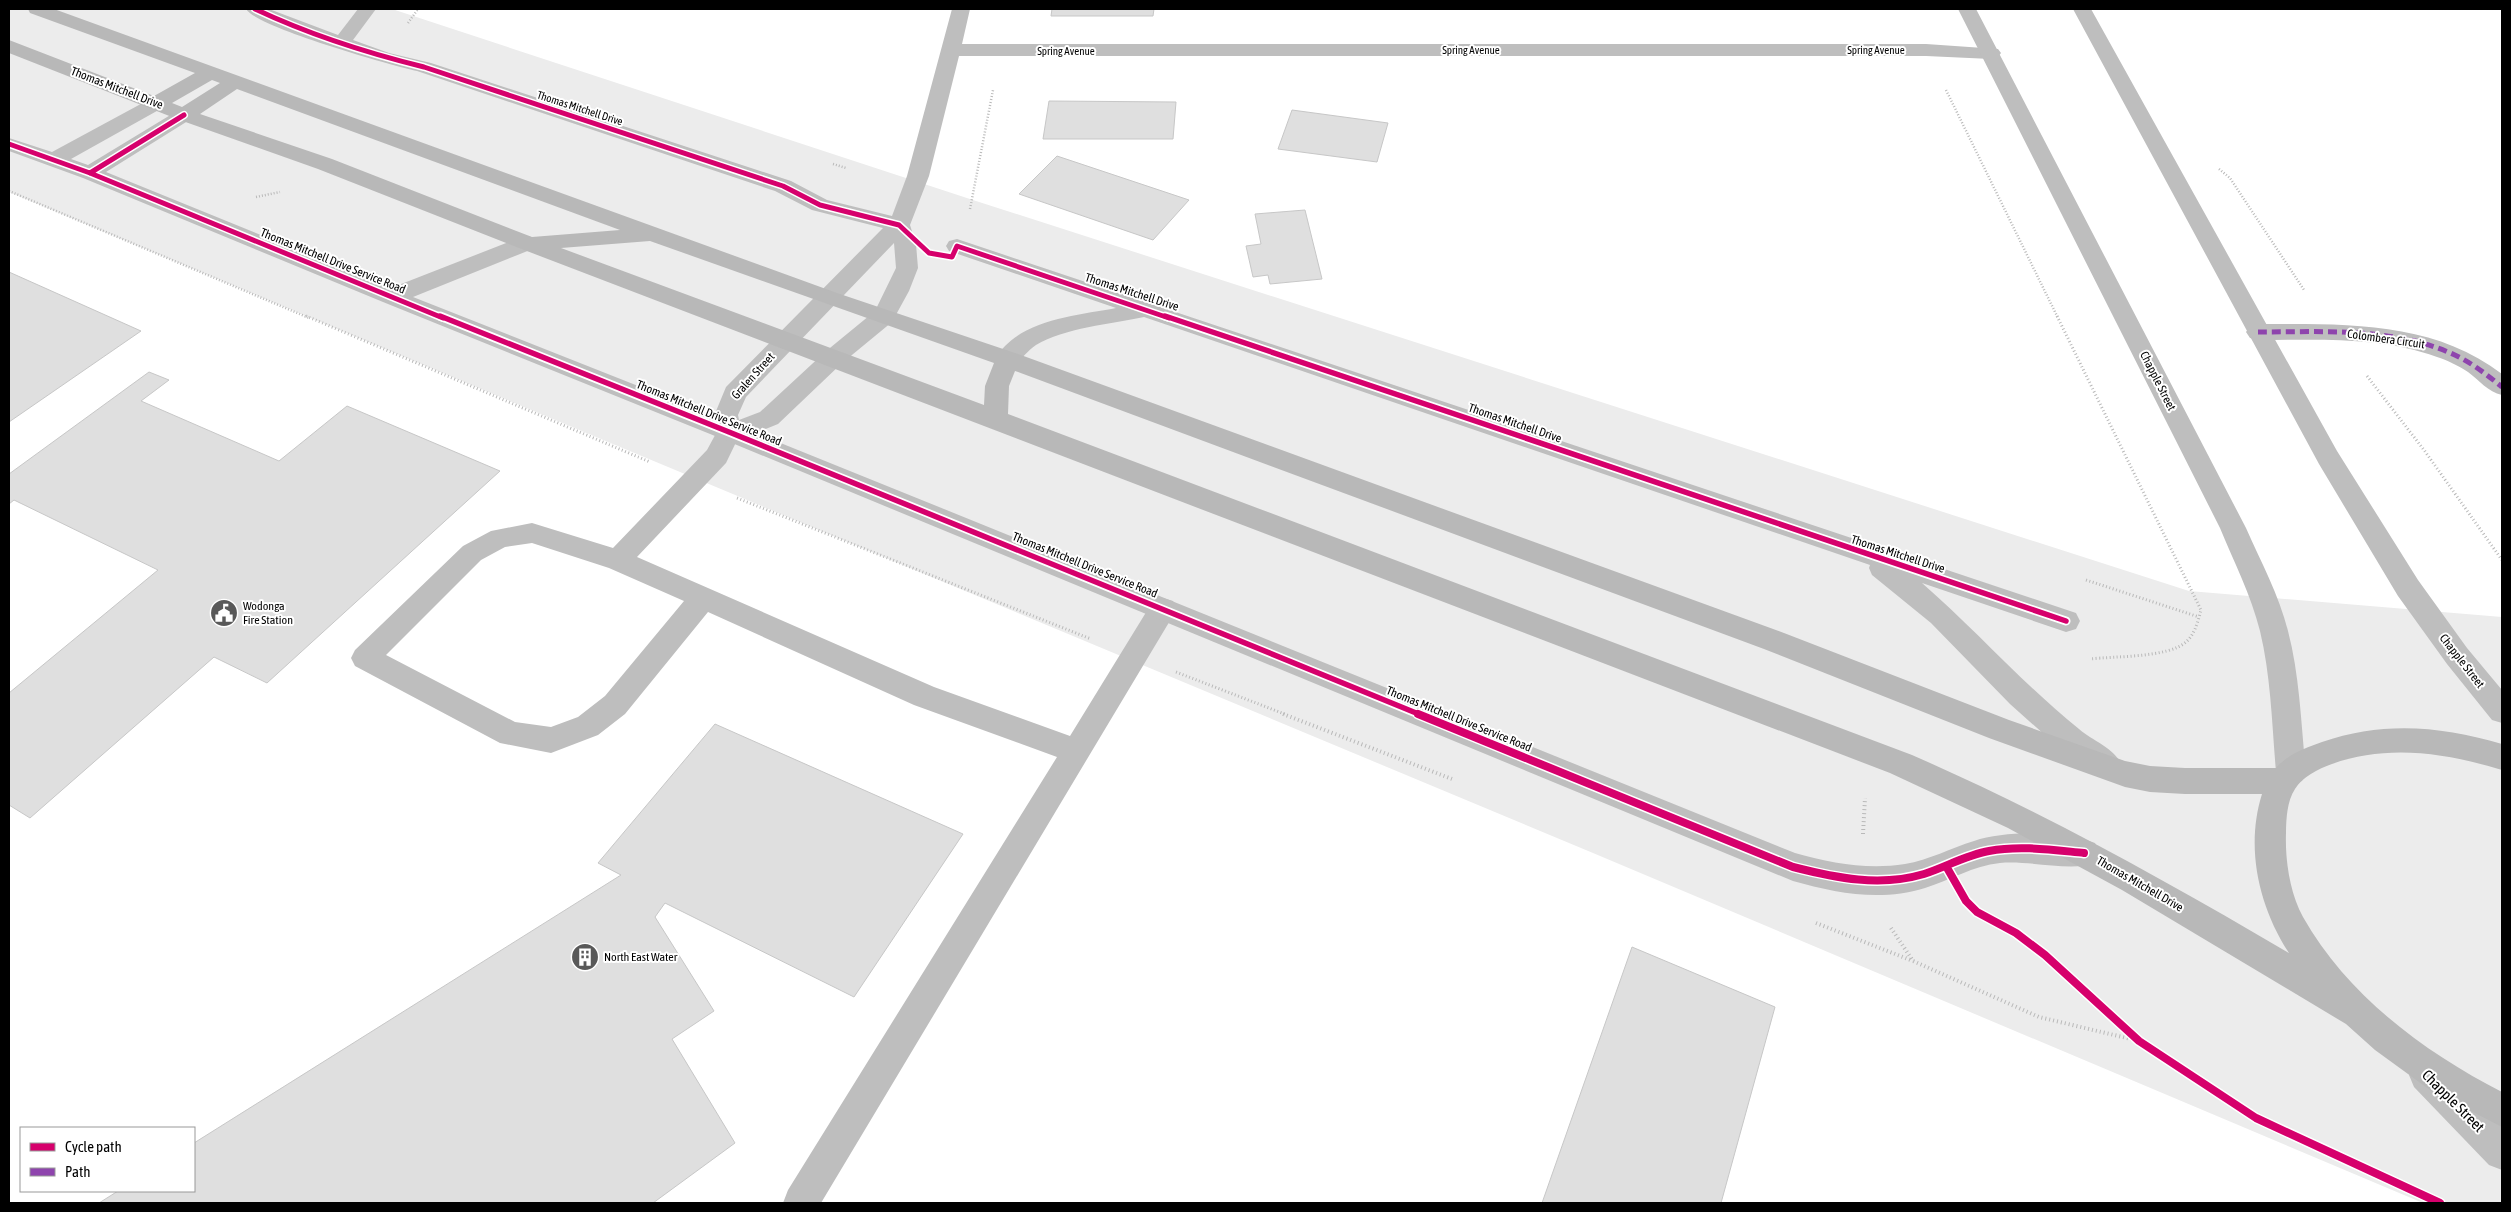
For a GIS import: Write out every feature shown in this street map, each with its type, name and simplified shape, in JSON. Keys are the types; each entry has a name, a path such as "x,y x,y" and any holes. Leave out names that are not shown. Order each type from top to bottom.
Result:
{"main road":[{"name":"Thomas Mitchell Drive","path":"37,9 829,298 1007,359 1774,641 1999,729 2125,774 2150,779 2186,781 2287,776"},
{"name":"Thomas Mitchell Drive","path":"9,46 184,115 325,164 527,243 1880,755 2011,813 2126,875 2357,1012"},
{"path":"157,103 210,73"},
{"path":"184,115 234,82"},
{"path":"527,243 655,234"},
{"path":"995,419 997,386 1007,359"},
{"path":"2502,757 2432,740 2383,740 2359,743 2330,751 2307,761 2287,776 2275,804 2270,829 2274,877 2283,906 2296,935 2331,985 2357,1012 2402,1051 2470,1094 2502,1110"}],"street":[{"name":"Thomas Mitchell Drive","path":"255,9 276,19 343,41 383,57 418,65 783,186 820,205 899,225"},
{"path":"343,41 367,9"},
{"name":"Gralen Street","path":"729,432 726,415 735,392 899,225 918,176 961,9"},
{"name":"Chapple Street","path":"1967,9 2232,528 2265,602 2274,632 2282,676 2287,776"},
{"name":"Chapple Street","path":"2082,9 2328,457 2408,588 2457,656 2502,711"},
{"name":"Spring Avenue","path":"950,50 1926,50 1991,53"},
{"path":"54,160 157,103"},
{"path":"90,174 184,115"},
{"name":"Thomas Mitchell Drive Service Road","path":"9,144 90,174 729,432 1801,870 1860,881 1894,881 1925,874 1987,851 2010,848 2084,853"},
{"path":"618,560 717,456 729,432 757,424 769,418 834,358 884,316 898,291 907,268 906,250 899,225"},
{"path":"391,297 527,243"},
{"name":"Thomas Mitchell Drive","path":"957,246 1149,309 2066,621"},
{"path":"1007,359 1027,340 1053,329 1149,309"},
{"name":"Colombera Circuit","path":"2258,332 2336,333 2420,340 2457,354 2493,378 2502,387"},
{"path":"702,599 615,706 588,726 551,740 510,734 366,658 472,553 500,538 532,533 618,560 702,599 924,696 1076,751"},
{"name":"Thomas Mitchell Drive","path":"1853,550 1892,575 1928,603 2032,707 2061,732 2098,759 2125,774"},
{"path":"801,1203 1163,609"},
{"name":"Chapple Street","path":"2402,1051 2502,1152"}],"path":[{"path":"407,24 418,9"},
{"path":"970,209 1000,51"},
{"path":"2217,167 2230,178 2307,295 2502,560"},
{"path":"9,191 693,480 1134,656 1460,782"},
{"path":"1814,922 1913,961"},
{"path":"2125,1028 2148,1047"}],"shaded area":[{"path":"9,9 392,9 976,201 2189,591 2502,617 2502,1203 2423,1203 1593,853 9,192"}],"building":[{"path":"1052,9 1154,9 1153,16 1051,16"},
{"path":"1049,101 1176,102 1173,139 1043,139"},
{"path":"1292,110 1388,123 1377,162 1278,149"},
{"path":"1057,156 1189,200 1153,240 1019,194"},
{"path":"1305,210 1322,279 1270,284 1268,275 1253,277 1246,246 1261,244 1255,214"},
{"path":"9,272 141,331 9,422"},
{"name":"Wodonga Fire Station","path":"149,372 169,380 141,401 279,461 347,406 500,471 267,683 214,657 30,818 9,805 9,693 158,570 14,500 9,504 9,474"},
{"name":"North East Water","path":"715,724 963,834 854,997 665,903 655,917 714,1011 672,1039 735,1143 653,1203 99,1203 116,1192 195,1192 195,1142 621,875 598,863"},
{"path":"1632,947 1775,1007 1721,1203 1542,1203"}],"marked path":[{"path":"2258,332 2355,333 2387,336 2418,342 2448,352 2476,366 2502,387"}],"cycle path":[{"path":"255,9 276,19 383,57 424,67 783,186 820,205 899,225 929,253 952,257 957,246 2066,621"},
{"path":"90,173 184,115"},
{"path":"9,144 90,173 1793,867 1842,878 1891,881 1924,874 1973,855 2001,849 2037,849 2084,853"},
{"path":"1946,866 1966,901 1977,912 2016,933 2045,955 2139,1041 2256,1118 2440,1203"}],"place":[{"name":"Wodonga Fire Station","path":"224,613"},
{"name":"North East Water","path":"585,957"}]}
